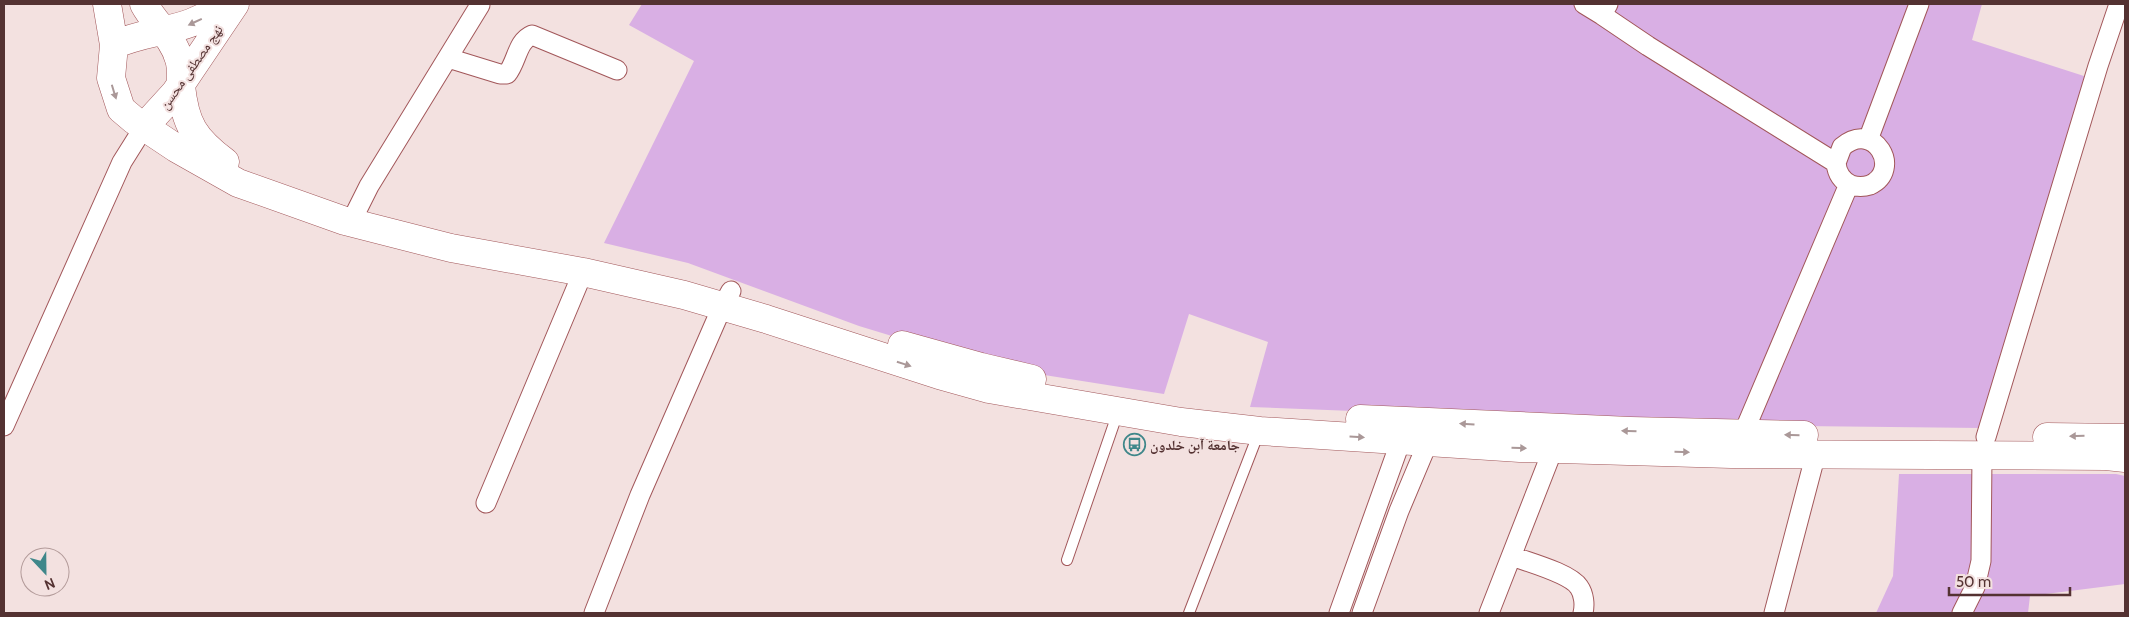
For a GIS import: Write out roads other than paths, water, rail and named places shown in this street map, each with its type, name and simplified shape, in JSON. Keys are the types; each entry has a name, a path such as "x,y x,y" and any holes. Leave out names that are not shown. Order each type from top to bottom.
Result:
{"main road":[{"path":"107,4 114,44 110,70 116,97 121,109 144,127 238,183 345,221 451,248 584,272 684,295 726,299 766,319 963,383 1118,412 1260,431 1428,442 1743,434 1984,446 2125,458"},
{"path":"144,4 164,31 179,59 186,116 191,128 201,143 213,153 245,173 356,212 397,222 611,261 726,299 962,362 1072,387 1246,413 1722,453 1816,453 2125,438"},
{"name":"نهج مصطفى محسن","path":"164,31 182,27 200,19 222,4"},
{"name":"نهج مصطفى محسن","path":"144,127 161,111 181,84 235,4"},
{"path":"114,44 137,35 164,31"}],"street":[{"path":"1584,4 1605,9 1648,46 1836,163"},
{"path":"1868,140 1919,4"},
{"path":"1962,613 1975,587 1981,561 1984,446 2098,66 2119,4"},
{"path":"356,212 369,186 480,5"},
{"path":"448,58 500,74 507,74 522,43 532,35 617,70"},
{"path":"4,426 122,162 144,127"},
{"path":"1856,139 1868,140 1881,150 1884,161 1883,172 1871,184 1860,187 1849,184 1840,176 1836,163 1839,152 1846,144 1856,139"},
{"path":"1743,434 1849,184"},
{"path":"486,503 584,272"},
{"path":"594,613 640,495 726,299"},
{"path":"1489,613 1558,439"},
{"path":"1338,613 1401,440"},
{"path":"1362,613 1399,511 1428,442"},
{"path":"1774,613 1816,453"},
{"path":"1512,556 1569,578 1579,586 1583,599 1583,613"}],"lane":[{"path":"1067,560 1118,412"},
{"path":"1189,613 1260,431"}],"place":[{"name":"جامعة آبن خلدون","path":"1134,445"}]}
